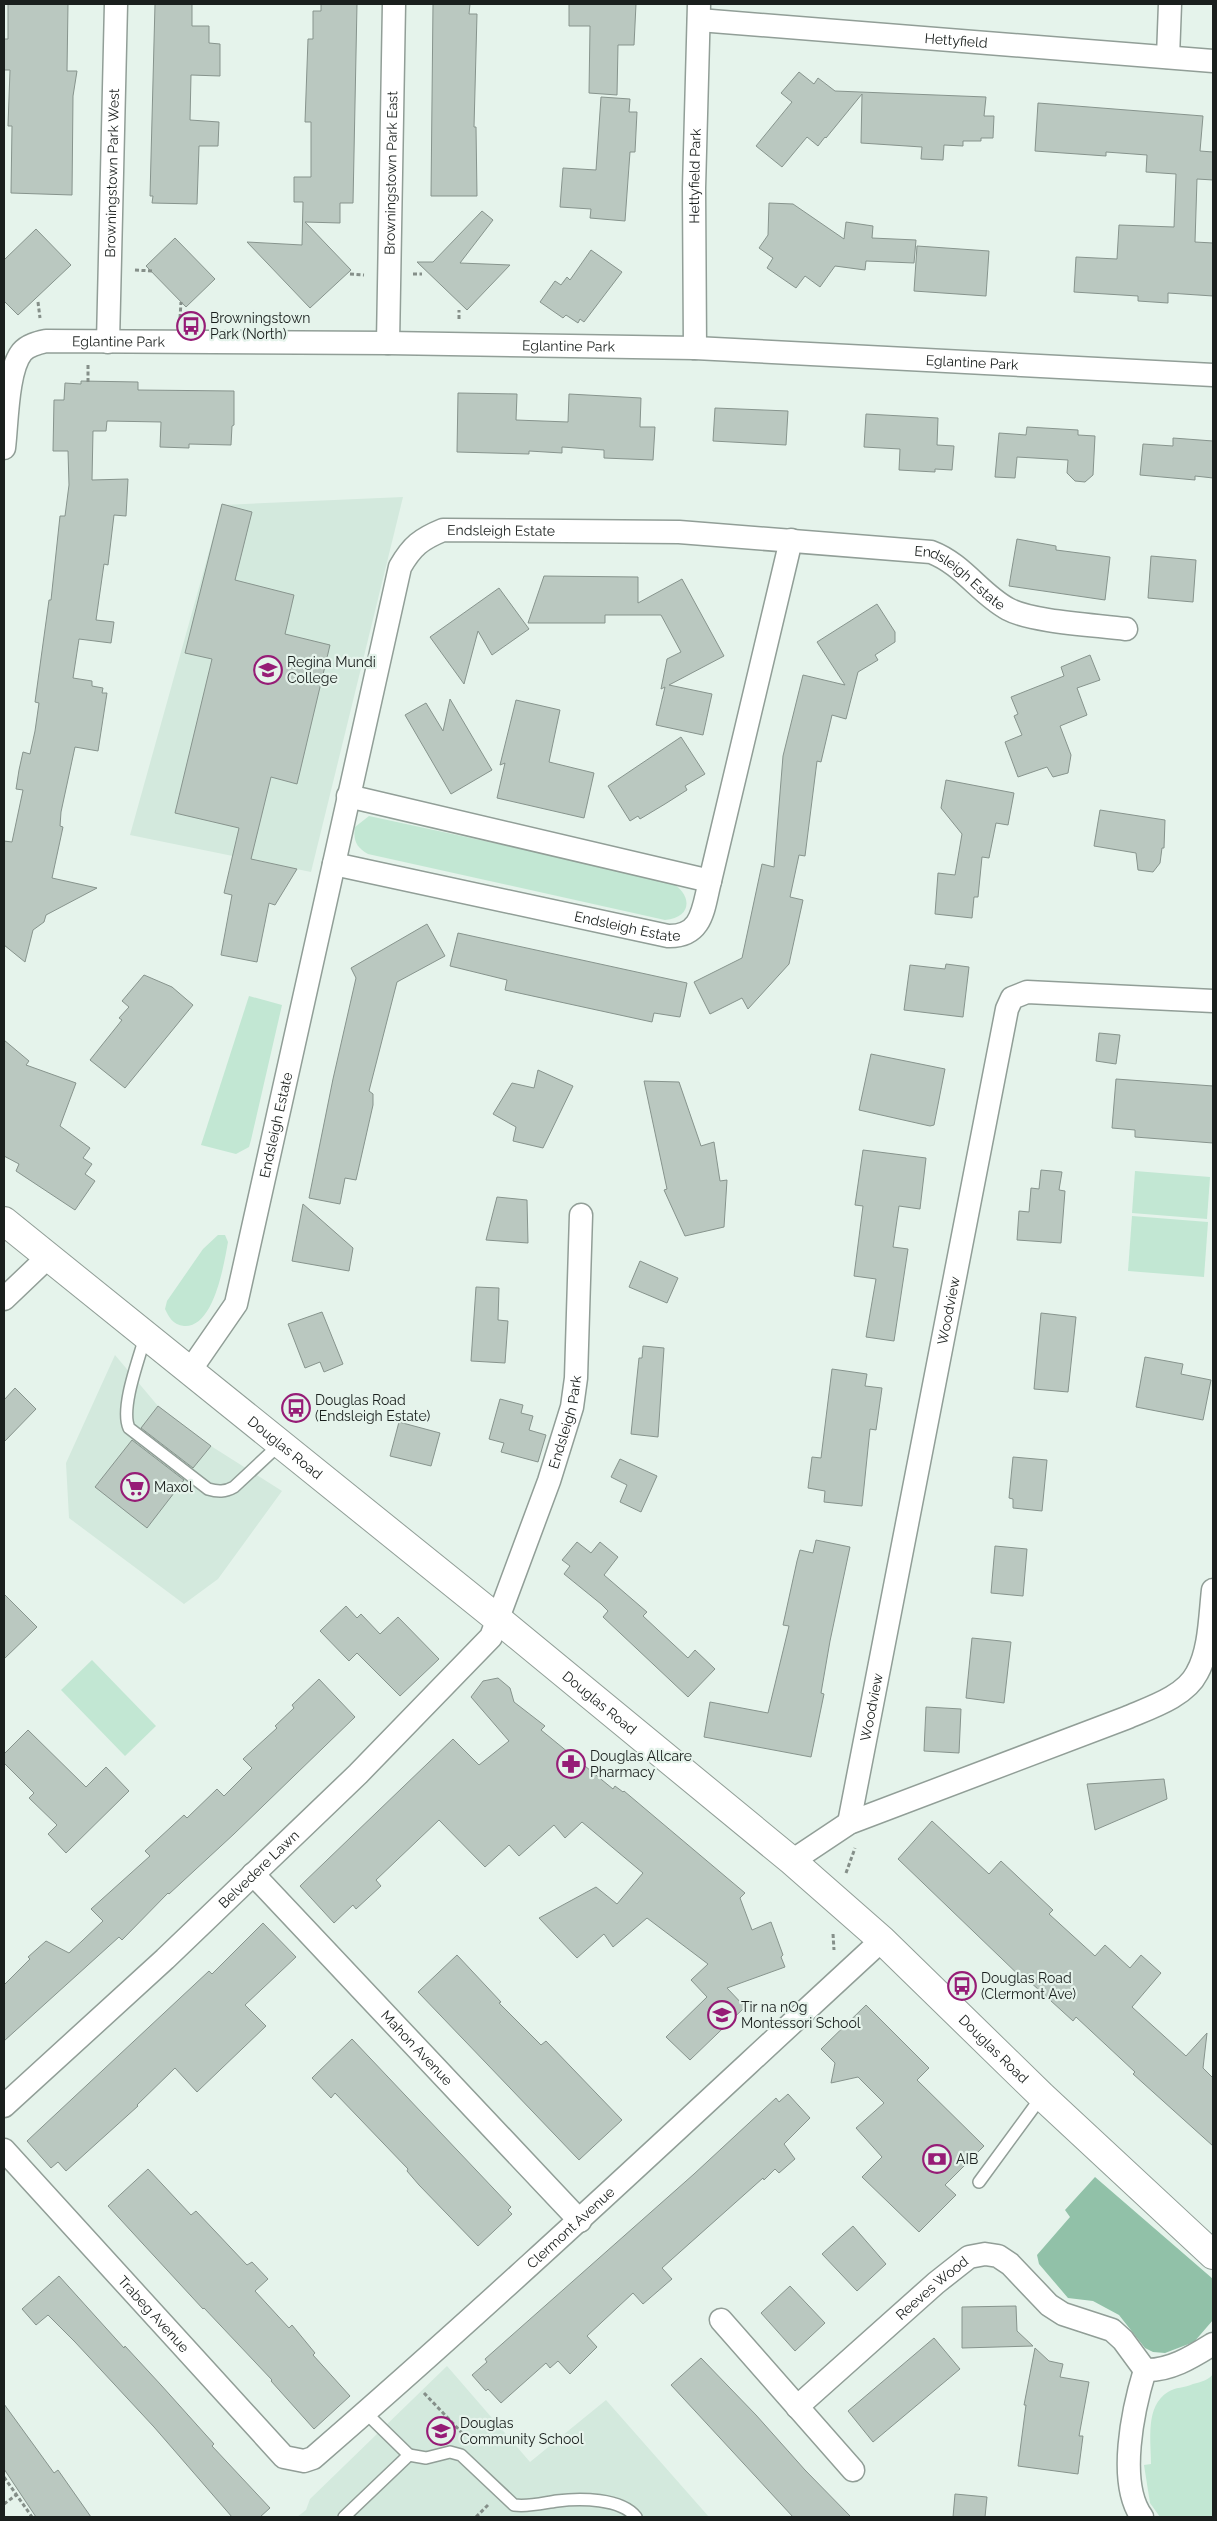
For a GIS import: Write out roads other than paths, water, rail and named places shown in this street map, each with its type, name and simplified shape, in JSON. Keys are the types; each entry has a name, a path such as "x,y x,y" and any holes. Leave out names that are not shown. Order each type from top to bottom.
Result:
{"main road":[{"name":"Douglas Road","path":"4,1221 144,1337 499,1620 792,1861 882,1940 1042,2096 1213,2255"}],"street":[{"name":"Browningstown Park West","path":"108,342 116,4"},
{"name":"Browningstown Park East","path":"388,343 394,4"},
{"path":"1168,57 1170,4"},
{"name":"Hettyfield","path":"699,12 1213,61"},
{"name":"Hettyfield Park","path":"694,348 694,188 699,12"},
{"name":"Eglantine Park","path":"4,448 14,370 21,353 32,344 46,341 388,343 694,348 1213,374"},
{"name":"Endsleigh Estate","path":"189,1372 236,1304 400,567 411,548 428,536 443,530 643,531 791,540 931,552 947,558 1007,609 1025,616 1126,629"},
{"name":"Endsleigh Estate","path":"334,864 668,936 680,936 694,929 700,920 710,881 791,540"},
{"path":"348,796 710,881"},
{"name":"Woodview","path":"849,1823 1007,1009 1012,998 1026,992 1213,1001"},
{"name":"Endsleigh Park","path":"499,1620 549,1481 572,1407 576,1378 582,1215"},
{"path":"4,1299 48,1257"},
{"path":"792,1861 849,1823 1126,1718 1156,1705 1182,1690 1197,1674 1204,1652 1213,1590"},
{"name":"Belvedere Lawn","path":"4,2106 358,1774 491,1637 499,1620"},
{"name":"Mahon Avenue","path":"252,1874 580,2221"},
{"name":"Clermont Avenue","path":"313,2458 366,2413 580,2221 882,1940"},
{"name":"Trabeg Avenue","path":"4,2150 284,2457 304,2461 313,2458"},
{"name":"Reeves Wood","path":"797,2407 936,2283 969,2257 984,2254 998,2256 1010,2264 1056,2310 1112,2330 1123,2340 1145,2370"},
{"path":"721,2320 853,2470"},
{"path":"1142,2517 1133,2499 1130,2471 1134,2420 1145,2370 1158,2371 1172,2366 1213,2344"}],"lane":[{"path":"144,1337 127,1405 126,1420 129,1428 208,1489 217,1492 226,1491 234,1487 278,1444"},
{"path":"979,2182 1042,2096"},
{"path":"366,2413 409,2455 426,2458 450,2452 461,2455 514,2505 524,2506 558,2501 584,2500 612,2504 631,2510 636,2517"},
{"path":"344,2517 409,2455"}],"place":[{"name":"Browningstown Park (North)","path":"191,326"},
{"name":"Regina Mundi College","path":"268,670"},
{"name":"Douglas Road (Endsleigh Estate)","path":"296,1408"},
{"name":"Maxol","path":"135,1487"},
{"name":"Douglas Allcare Pharmacy","path":"571,1764"},
{"name":"Douglas Road (Clermont Ave)","path":"962,1986"},
{"name":"Tir na nOg Montessori School","path":"722,2015"},
{"name":"AIB","path":"937,2159"},
{"name":"Douglas Community School","path":"441,2431"}]}
